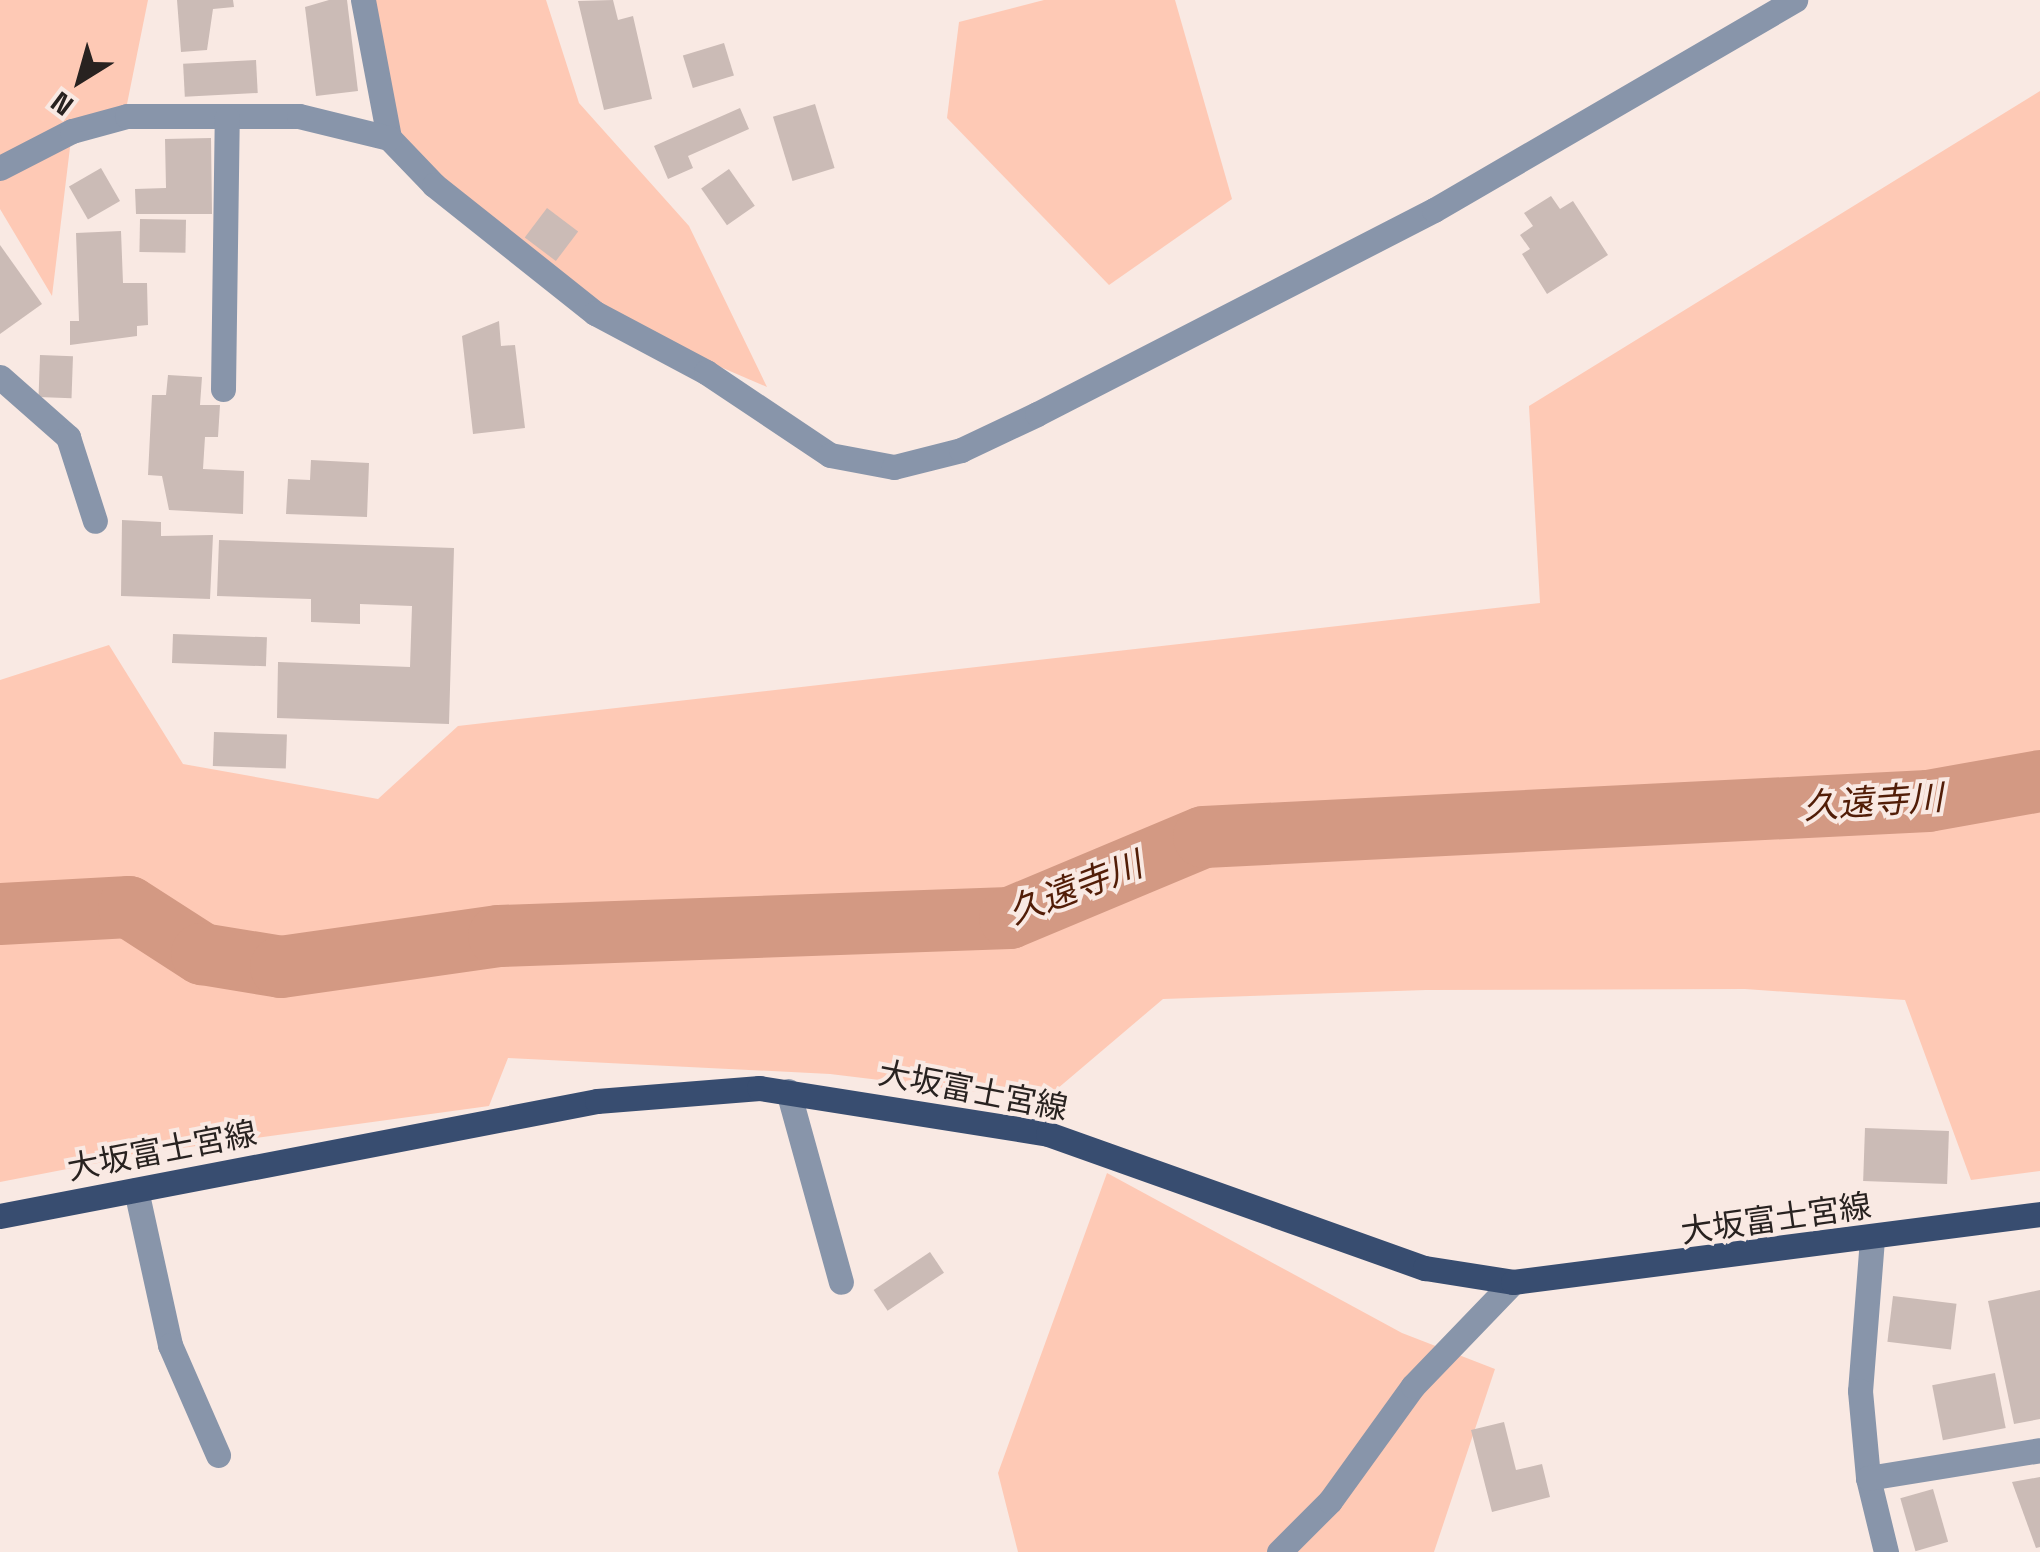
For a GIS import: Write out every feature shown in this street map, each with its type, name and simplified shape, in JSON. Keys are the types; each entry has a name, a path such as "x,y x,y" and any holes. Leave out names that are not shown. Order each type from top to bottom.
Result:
{"main road":[{"name":"大坂富士宮線","path":"0,1216 596,1101 788,1091 1048,1134 1424,1268 1513,1282 1872,1239 2040,1214"}],"street":[{"path":"363,0 389,138"},
{"path":"0,168 72,130 126,116 300,116 389,138 434,185 595,312 706,372 830,456 894,467 961,450 1037,414 1434,210 1795,0"},
{"path":"223,389 227,118"},
{"path":"0,378 68,437 94,520"},
{"path":"788,1091 841,1282"},
{"path":"136,1190 170,1344 218,1455"},
{"path":"1872,1239 1860,1390 1868,1478 1886,1552"},
{"path":"1279,1552 1330,1501 1414,1386 1513,1282"},
{"path":"1868,1478 2040,1450"}],"shaded area":[{"path":"0,0 148,0 127,104 72,131 52,296 0,209"},
{"path":"363,0 546,0 579,103 689,226 767,387 595,313 396,145"},
{"path":"1044,0 1175,0 1232,199 1109,285 947,118 959,22"},
{"path":"2040,91 2040,1171 1971,1180 1905,1000 1745,989 1426,990 1163,999 1044,1100 830,1074 508,1058 489,1106 160,1151 0,1182 0,680 109,645 183,764 378,799 458,726 1540,603 1529,406"},
{"path":"1107,1173 1402,1333 1495,1369 1434,1552 1018,1552 998,1473"}],"building":[{"path":"177,0 233,0 234,7 213,9 207,50 181,52"},
{"path":"347,0 358,91 316,96 305,7"},
{"path":"613,0 618,20 633,16 652,99 604,110 578,1"},
{"path":"724,43 734,76 693,88 683,56"},
{"path":"256,60 258,93 185,97 183,64"},
{"path":"815,104 835,168 793,181 773,117"},
{"path":"740,108 749,129 688,156 693,168 668,179 654,146"},
{"path":"211,138 212,214 136,214 135,189 166,188 165,139"},
{"path":"101,168 120,201 88,219 69,186"},
{"path":"729,169 755,206 727,225 701,189"},
{"path":"1551,196 1560,209 1573,201 1608,255 1547,294 1522,254 1530,249 1520,235 1533,226 1524,213"},
{"path":"547,208 578,231 556,261 525,238"},
{"path":"140,219 186,220 185,253 139,252"},
{"path":"121,231 123,283 147,283 148,325 137,326 137,336 70,345 70,321 79,321 76,233"},
{"path":"0,245 42,304 0,334"},
{"path":"499,321 501,346 515,345 525,428 473,434 462,336"},
{"path":"40,355 73,356 72,398 39,397"},
{"path":"168,375 202,377 200,405 220,405 218,437 205,437 203,469 244,471 243,514 169,510 162,476 148,475 152,395 166,395"},
{"path":"311,460 369,463 367,517 286,514 288,479 310,480"},
{"path":"122,520 161,522 161,536 213,535 210,599 121,596"},
{"path":"219,540 454,548 449,724 277,718 278,662 410,667 412,606 360,604 360,624 311,622 311,599 217,596"},
{"path":"173,634 267,637 266,666 172,663"},
{"path":"214,732 287,735 286,769 213,766"},
{"path":"1865,1128 1949,1131 1947,1184 1863,1181"},
{"path":"930,1252 944,1273 888,1311 874,1290"},
{"path":"2040,1290 2040,1419 2014,1424 1988,1301"},
{"path":"1893,1296 1957,1304 1951,1349 1887,1342"},
{"path":"1995,1373 2006,1428 1943,1440 1932,1385"},
{"path":"1504,1422 1516,1470 1542,1464 1550,1497 1492,1512 1471,1430"},
{"path":"2040,1477 2040,1547 2036,1548 2012,1482"},
{"path":"1933,1489 1948,1542 1915,1551 1900,1498"}],"waterway":[{"name":"久遠寺川","path":"0,914 129,907 202,954 281,967 499,936 1010,918 1204,837 1928,801 2040,781"}]}
